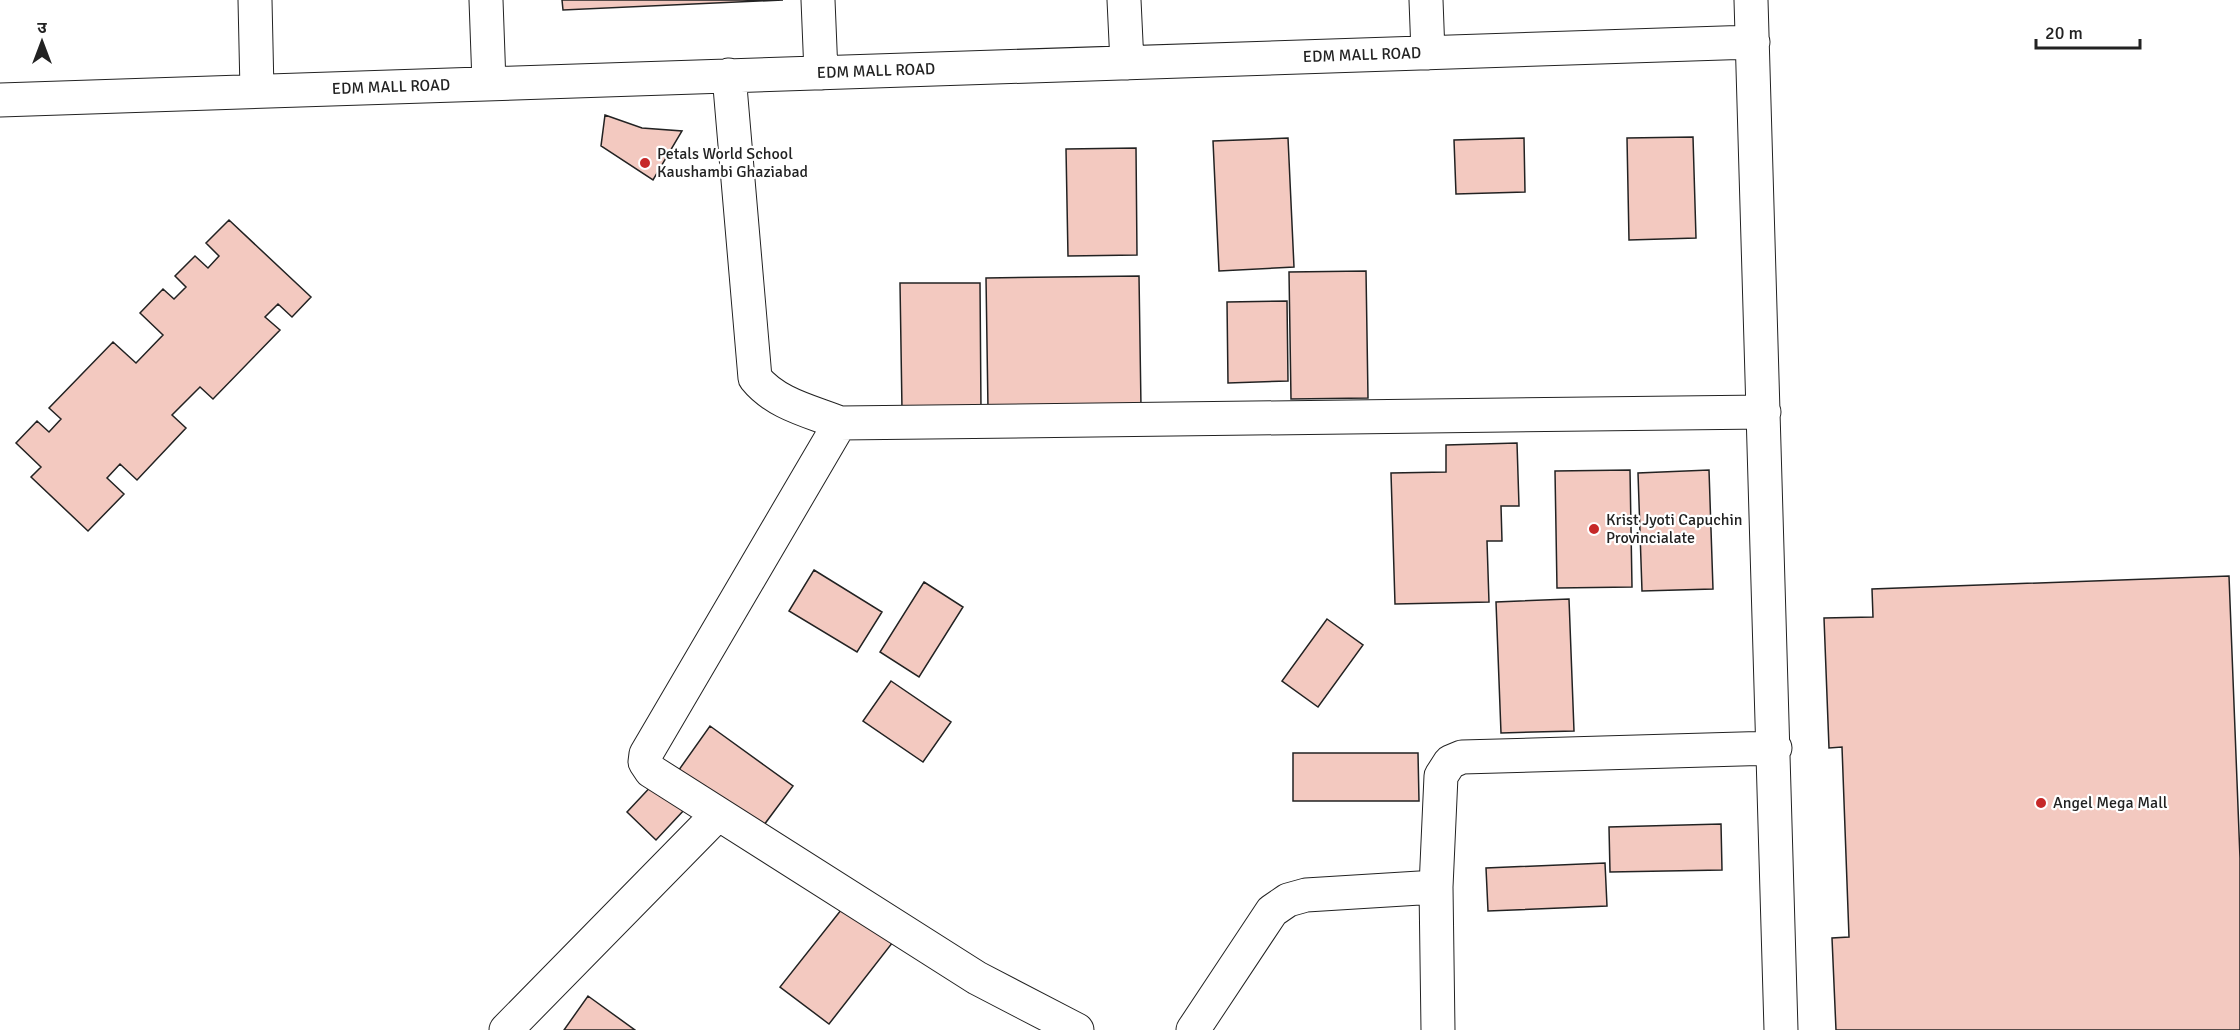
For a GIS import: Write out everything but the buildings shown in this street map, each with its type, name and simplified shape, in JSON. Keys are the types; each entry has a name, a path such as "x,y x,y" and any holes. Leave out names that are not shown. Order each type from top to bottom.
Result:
{"street":[{"path":"255,0 257,91"},
{"path":"486,0 489,84"},
{"path":"819,0 821,72"},
{"path":"1124,0 1127,63"},
{"path":"1426,0 1428,53"},
{"path":"1751,0 1775,748 1781,1030"},
{"name":"EDM MALL ROAD","path":"0,100 1753,42"},
{"path":"729,75 755,378 766,391 780,400 840,423 1764,412"},
{"path":"840,423 646,754 645,762 651,771 977,978 1077,1030"},
{"path":"1438,1030 1436,887 1441,776 1450,762 1462,757 1775,748"},
{"path":"506,1030 718,814"},
{"path":"1192,1030 1272,910 1288,900 1306,895 1436,887"}],"place":[{"name":"Petals World School Kaushambi Ghaziabad","path":"645,163"},
{"name":"Krist Jyoti Capuchin Provincialate","path":"1594,529"},
{"name":"Angel Mega Mall","path":"2041,803"}]}
